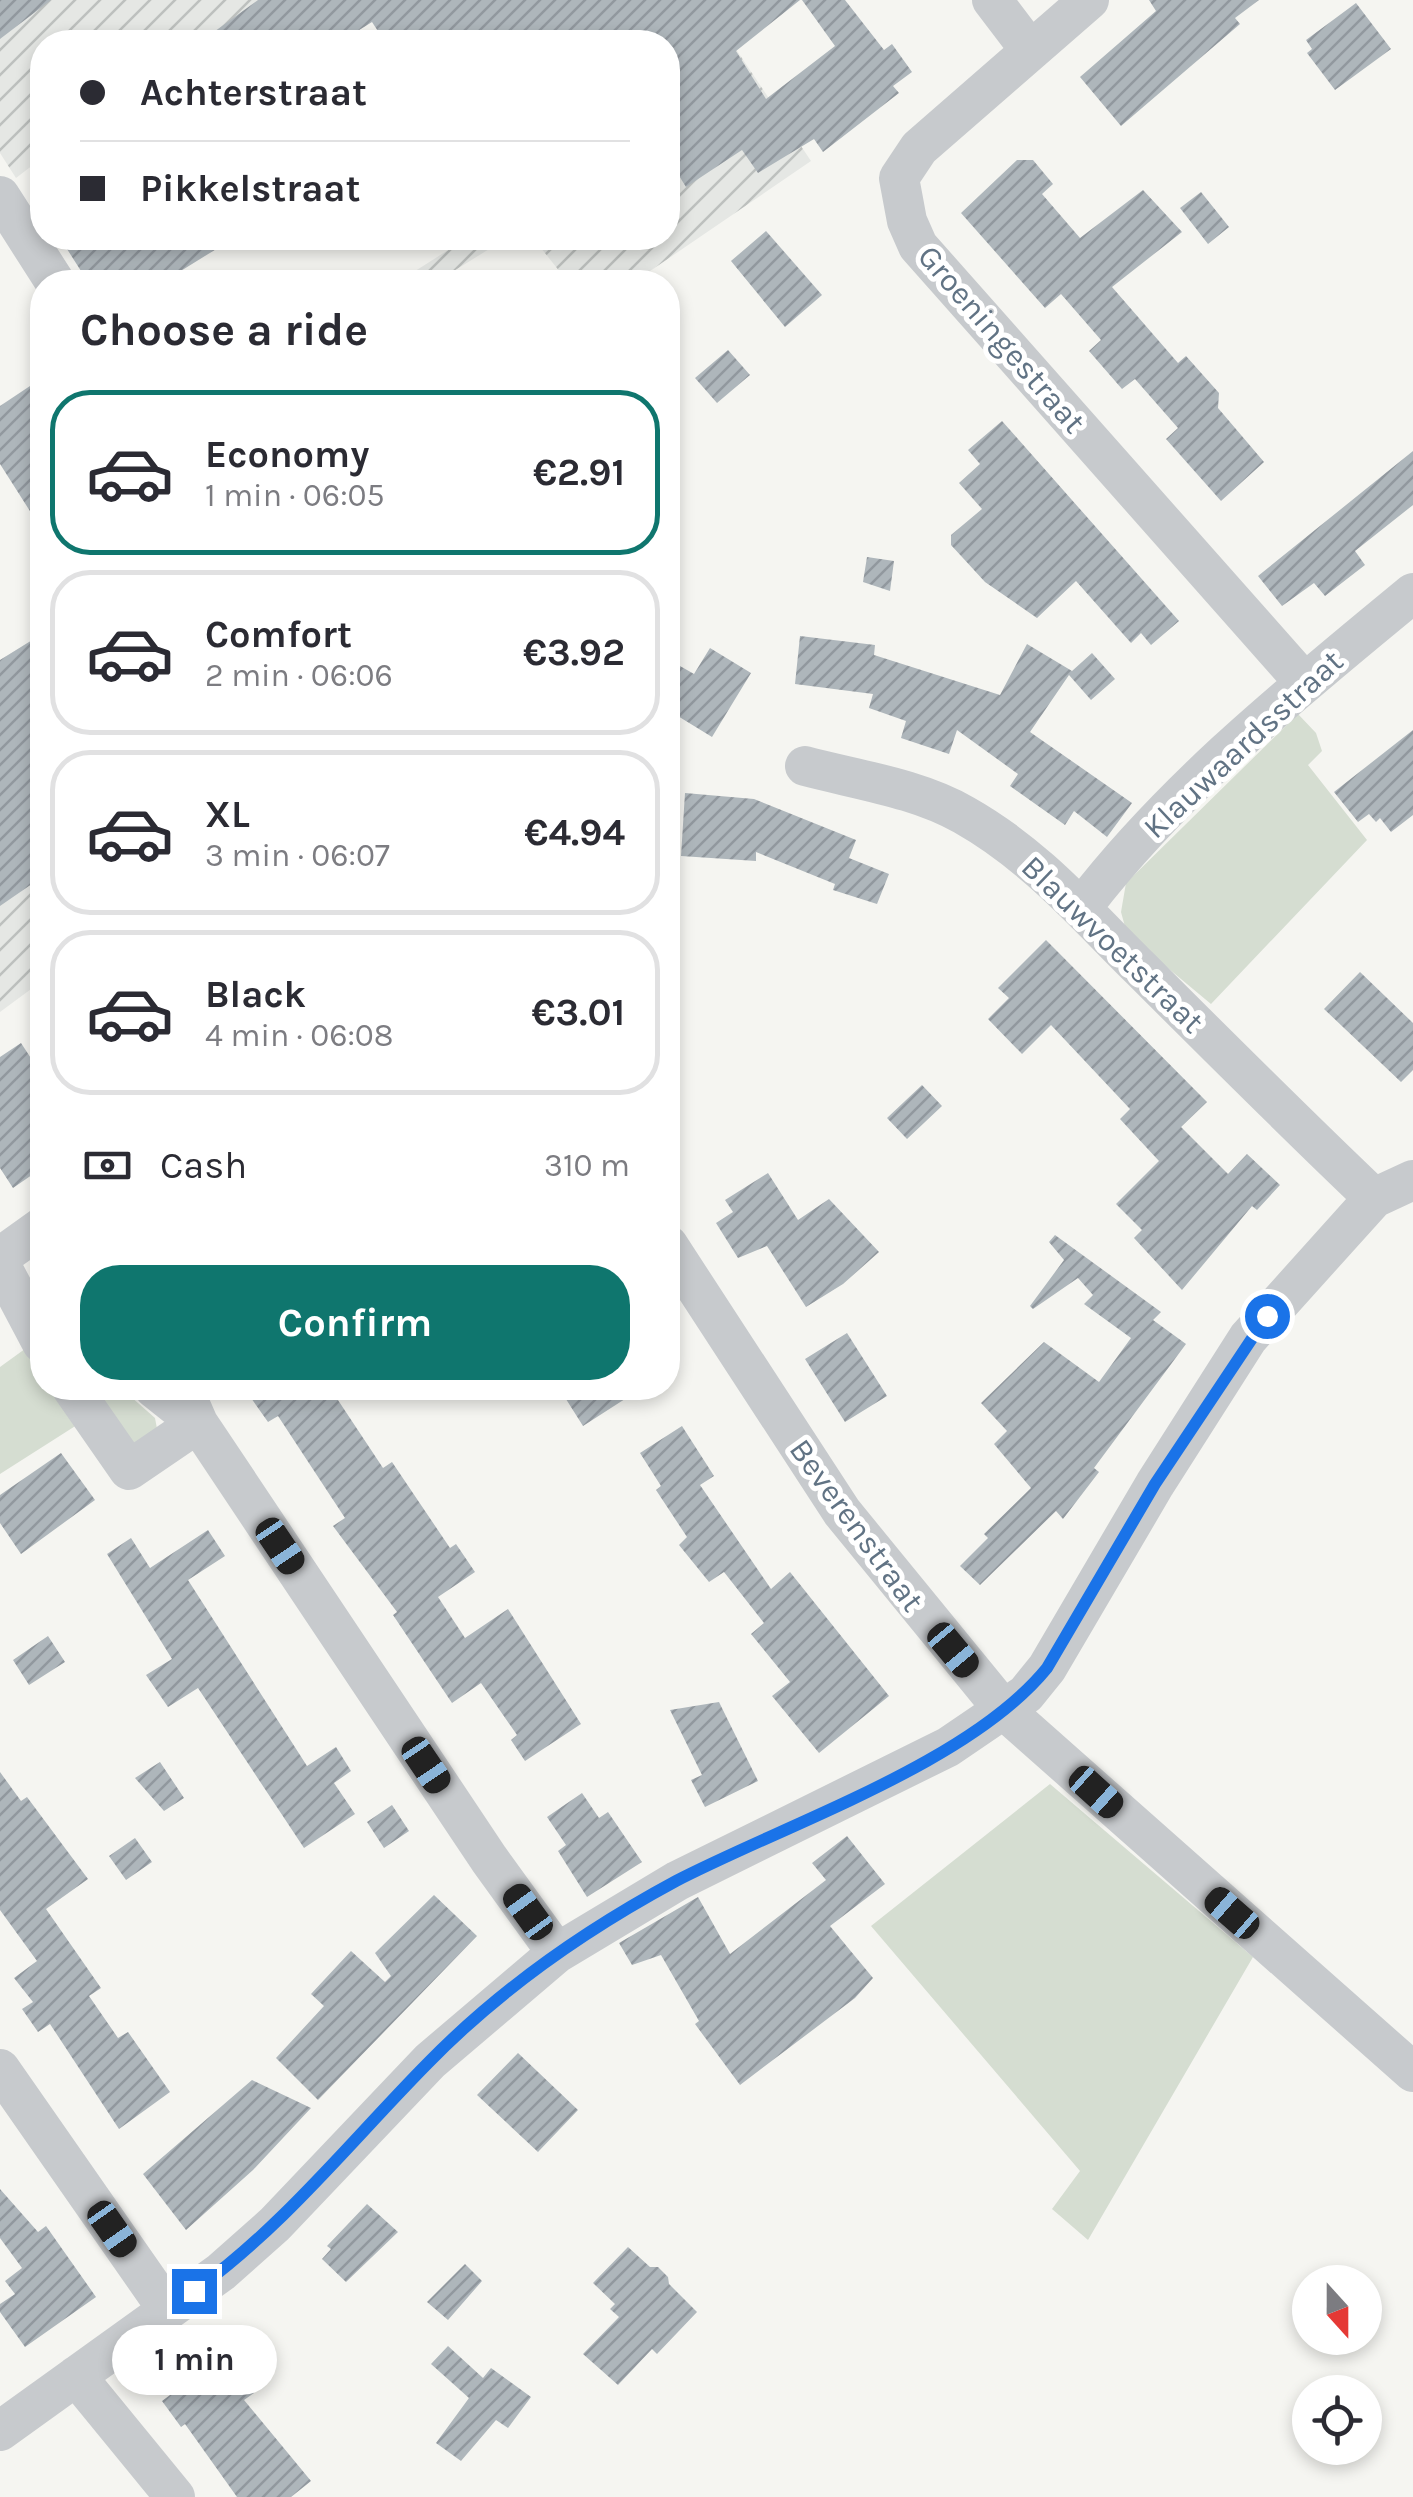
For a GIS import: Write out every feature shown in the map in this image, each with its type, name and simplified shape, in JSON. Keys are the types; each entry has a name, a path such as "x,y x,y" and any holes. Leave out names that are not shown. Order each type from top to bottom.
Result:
{"street":[{"path":"992,0 1030,50"},
{"name":"Groeningestraat","path":"1089,0 919,148 900,178 907,220 918,246 987,328 1305,683"},
{"path":"0,196 30,243"},
{"name":"Klauwaardsstraat","path":"1083,906 1115,864 1305,683 1413,593"},
{"name":"Blauwvoetstraat","path":"806,766 921,796 964,814 1031,860 1083,906 1147,976 1374,1198"},
{"path":"0,2431 168,2310 276,2224 430,2060 557,1953 677,1881 948,1747 1026,1694 1047,1668 1155,1484 1248,1338 1374,1198 1413,1180"},
{"path":"0,1260 30,1236"},
{"path":"0,1260 30,1286"},
{"path":"0,1260 30,1320"},
{"name":"Beverenstraat","path":"680,1263 842,1512 1002,1709 1413,2072"},
{"path":"80,1400 129,1470 190,1405 489,1859 557,1953"},
{"path":"0,2069 168,2310"},
{"path":"76,2376 175,2497"}],"shaded area":[{"path":"0,0 703,0 811,161 652,270 558,270 543,250 680,250 680,30 397,30 386,13 359,30 30,30 30,167 16,178 0,153"},
{"path":"448,250 488,250 455,270 417,270"},
{"path":"30,641 30,990 0,1012 0,660"},
{"path":"1298,714 1316,733 1322,751 1308,765 1367,840 1211,1004 1127,934 1121,912 1126,883"},
{"path":"29,1346 30,1400 65,1400 80,1423 0,1474 0,1367"},
{"path":"97,1400 135,1400 155,1418 158,1434 133,1447"},
{"path":"1050,1784 1253,1957 1088,2240 1052,2209 1080,2171 871,1926"}],"building":[{"path":"0,0 51,0 0,39"},
{"path":"258,0 800,0 736,51 766,99 835,46 802,0 845,0 884,50 892,44 912,72 893,86 899,93 823,152 814,139 758,173 742,150 686,187 680,177 680,30 377,30 372,22 359,30 217,30"},
{"path":"1149,0 1259,0 1235,18 1240,24 1121,126 1080,77 1156,11"},
{"path":"1356,3 1391,49 1335,90 1307,53 1312,49 1306,40"},
{"path":"1017,160 1033,160 1053,184 1042,194 1080,238 1143,190 1182,232 1112,287 1178,363 1186,356 1219,393 1218,408 1264,462 1221,501 1166,439 1178,428 1135,379 1122,389 1089,351 1101,340 1061,294 1045,308 961,213"},
{"path":"1201,192 1229,227 1208,244 1180,208"},
{"path":"766,231 822,295 785,327 731,261"},
{"path":"68,250 215,250 182,270 80,270"},
{"path":"728,350 750,375 717,403 695,378"},
{"path":"30,386 30,511 0,464 0,406"},
{"path":"1002,421 1179,621 1151,645 1141,633 1131,643 1076,581 1037,618 985,582 951,545 951,535 982,509 959,483 980,464 968,450"},
{"path":"1413,451 1413,505 1355,551 1365,565 1325,596 1314,583 1282,606 1258,576"},
{"path":"867,557 894,561 890,591 863,582"},
{"path":"800,636 875,645 874,655 1000,695 1027,644 1072,671 1092,653 1115,679 1091,700 1069,675 1030,732 1132,803 1107,837 1074,811 1065,825 1010,786 1018,774 957,730 949,754 901,738 906,721 869,708 873,694 795,684"},
{"path":"30,641 30,885 0,906 0,660"},
{"path":"710,648 751,673 712,737 680,717 680,666 694,674"},
{"path":"1413,730 1413,815 1391,832 1380,818 1376,822 1369,814 1358,822 1334,792"},
{"path":"685,793 754,799 856,840 849,858 889,874 877,904 833,890 835,884 756,852 756,861 681,856"},
{"path":"1046,940 1207,1102 1181,1127 1228,1174 1247,1154 1280,1185 1257,1210 1252,1206 1182,1290 1134,1238 1142,1230 1116,1204 1159,1161 1120,1119 1130,1109 1051,1025 1022,1054 988,1019 1009,998 998,988"},
{"path":"1360,972 1413,1023 1413,1070 1401,1082 1324,1009"},
{"path":"21,1043 30,1057 30,1176 13,1188 0,1168 0,1057"},
{"path":"922,1085 942,1106 907,1139 887,1118"},
{"path":"768,1173 798,1220 829,1199 879,1252 843,1284 806,1307 767,1246 738,1258 716,1223 733,1212 725,1200"},
{"path":"1055,1235 1161,1312 1153,1320 1186,1344 1094,1468 1099,1472 1063,1519 1056,1511 980,1585 960,1566 988,1538 984,1534 1031,1488 994,1444 1007,1431 981,1403 1044,1342 1099,1382 1131,1338 1084,1304 1093,1295 1078,1278 1033,1309 1030,1306 1064,1260 1049,1242"},
{"path":"847,1333 887,1396 845,1422 805,1359"},
{"path":"252,1400 338,1400 383,1468 392,1462 450,1548 456,1544 475,1572 438,1597 465,1638 508,1609 581,1724 525,1761 511,1740 517,1735 481,1683 452,1703 393,1615 397,1612 333,1526 345,1518 278,1416 268,1422"},
{"path":"567,1400 623,1400 583,1426"},
{"path":"682,1426 714,1476 700,1485 771,1589 790,1572 889,1696 819,1753 772,1696 790,1682 751,1634 764,1623 724,1572 709,1582 679,1545 687,1537 656,1490 661,1486 640,1453"},
{"path":"61,1453 95,1500 21,1554 0,1523 0,1495"},
{"path":"208,1530 225,1556 188,1580 307,1766 336,1747 351,1771 334,1783 355,1814 304,1848 198,1688 168,1707 146,1675 172,1659 107,1554 131,1538 150,1568"},
{"path":"48,1636 65,1662 29,1685 13,1660"},
{"path":"719,1702 758,1781 705,1807 691,1780 702,1775 670,1710"},
{"path":"160,1762 184,1798 164,1811 135,1778"},
{"path":"0,1772 21,1801 27,1797 88,1879 46,1909 101,1988 89,1996 118,2038 128,2032 170,2092 119,2129 50,2024 38,2032 22,2009 33,2002 14,1978 37,1961 0,1910"},
{"path":"582,1793 599,1818 608,1812 642,1862 587,1897 558,1851 566,1845 547,1817"},
{"path":"392,1805 409,1831 384,1848 367,1822"},
{"path":"847,1836 885,1884 830,1926 873,1978 855,1998 740,2085 695,2024 699,2021 661,1955 632,1965 619,1943 698,1897 730,1954 826,1880 812,1863"},
{"path":"135,1838 152,1862 126,1880 109,1856"},
{"path":"434,1895 477,1936 318,2100 276,2058 324,2006 311,1994 351,1951 385,1982 391,1976 375,1953"},
{"path":"518,2053 578,2110 538,2152 477,2095"},
{"path":"252,2080 311,2108 253,2170 186,2230 143,2174"},
{"path":"0,2189 38,2232 46,2226 96,2297 25,2347 0,2312 0,2304 15,2294 5,2281 22,2268 0,2238"},
{"path":"367,2204 398,2232 346,2282 322,2259 331,2249 327,2246"},
{"path":"628,2247 650,2267 658,2267 697,2312 657,2354 652,2349 618,2385 583,2354 619,2317 610,2309 615,2304 593,2283"},
{"path":"465,2264 482,2281 448,2320 427,2302"},
{"path":"232,2330 246,2350 231,2361 254,2393 244,2400 311,2481 291,2497 237,2497 185,2424 181,2427 162,2401 206,2368 197,2356"},
{"path":"448,2346 483,2378 491,2368 531,2397 508,2428 496,2420 461,2461 436,2443 469,2398 431,2364"}],"route":[{"path":"194,2291 276,2224 430,2060 557,1953 677,1881 862,1793 948,1747 1026,1694 1047,1668 1155,1484 1248,1338 1267,1316"}]}
